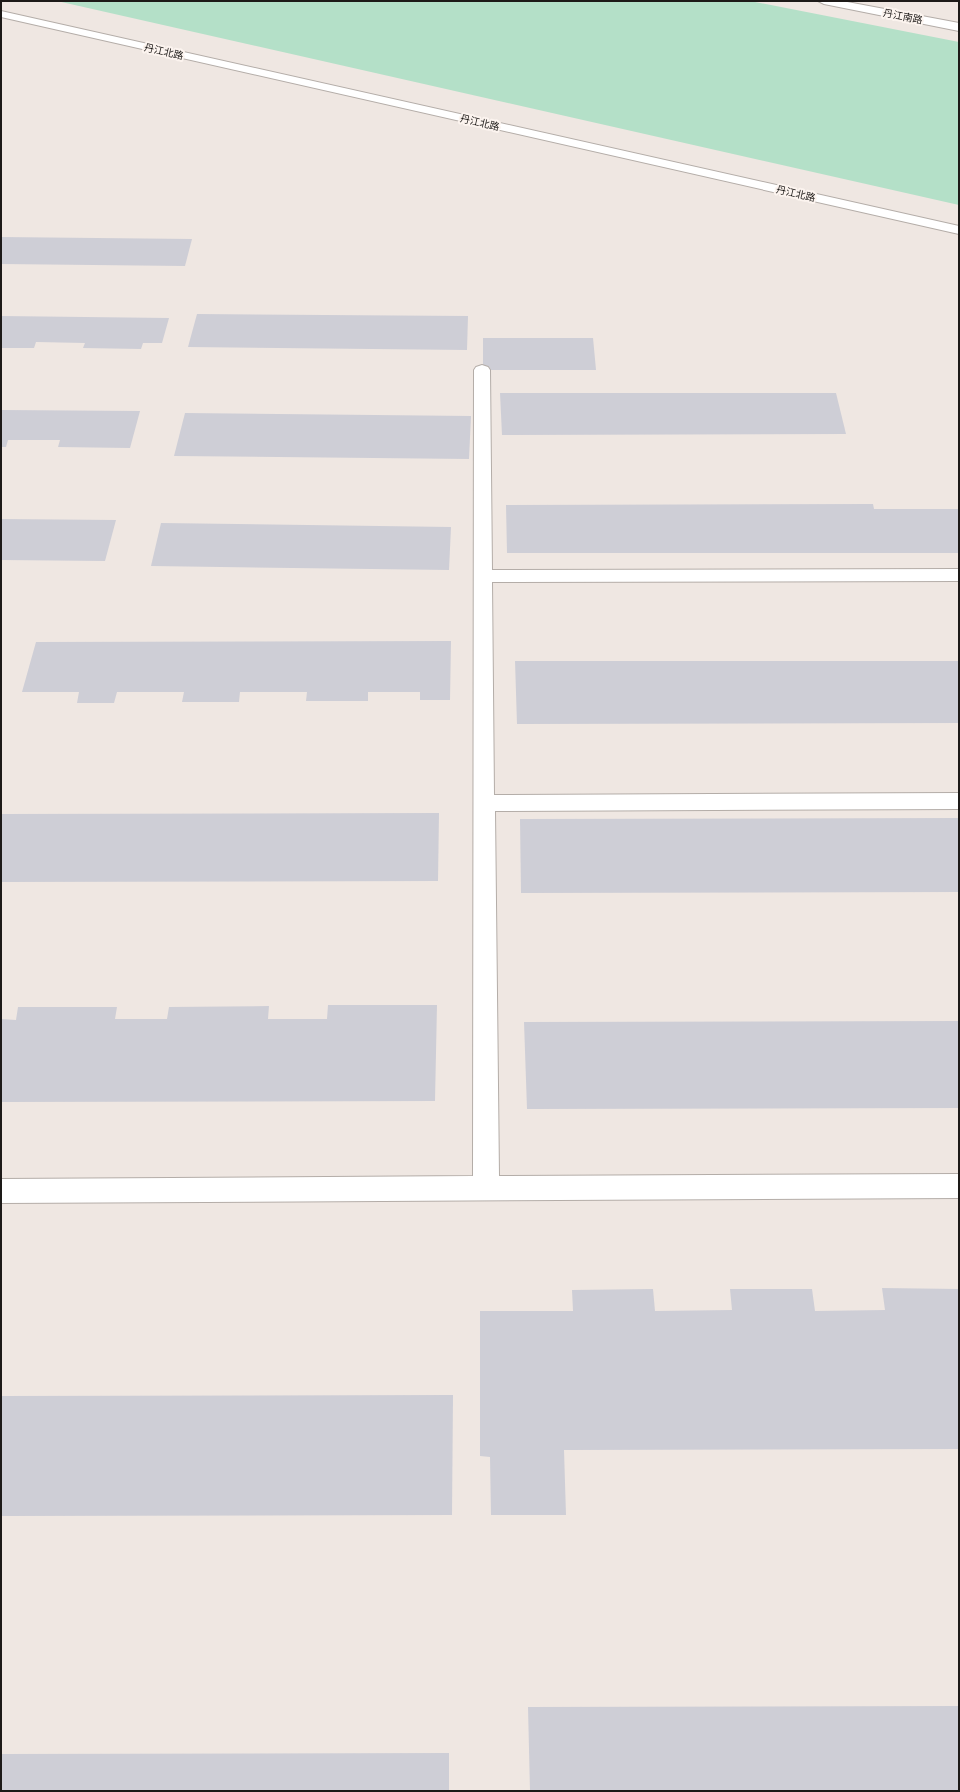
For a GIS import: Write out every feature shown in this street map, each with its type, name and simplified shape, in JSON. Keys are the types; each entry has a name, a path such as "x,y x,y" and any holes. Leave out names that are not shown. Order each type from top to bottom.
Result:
{"main road":[{"name":"丹江南路","path":"824,1 959,27"},
{"name":"丹江北路","path":"1,14 959,230"},
{"path":"482,370 486,1188"},
{"path":"483,576 959,575"},
{"path":"485,803 959,801"},
{"path":"1,1191 959,1186"}],"green space":[{"path":"57,1 750,1 959,42 959,205"}],"building":[{"path":"1,237 192,239 185,266 1,264"},
{"path":"197,314 468,316 467,350 188,347"},
{"path":"1,316 169,318 162,343 143,343 141,349 83,348 85,343 36,342 34,348 1,348"},
{"path":"483,338 593,338 596,370 483,370"},
{"path":"500,393 836,393 846,434 502,435"},
{"path":"1,410 140,411 130,448 58,447 60,440 8,440 6,447 1,447"},
{"path":"185,413 471,416 469,459 174,456"},
{"path":"873,504 874,509 959,509 959,553 507,553 506,505"},
{"path":"1,519 116,520 105,561 1,560"},
{"path":"161,523 451,527 449,570 151,566"},
{"path":"451,641 450,700 420,700 420,692 368,692 368,701 306,701 307,692 240,692 239,702 182,702 184,692 117,692 114,703 77,703 79,692 22,692 36,642"},
{"path":"515,661 959,661 959,723 517,724"},
{"path":"439,813 438,881 1,882 1,814"},
{"path":"959,818 959,892 521,893 520,819"},
{"path":"328,1005 437,1005 435,1101 1,1102 1,1019 16,1020 18,1007 117,1007 115,1019 167,1019 169,1007 269,1006 268,1019 327,1019"},
{"path":"959,1021 959,1108 527,1109 524,1022"},
{"path":"882,1288 959,1289 959,1449 564,1450 566,1515 491,1515 490,1457 480,1456 480,1311 573,1311 572,1290 653,1289 655,1311 732,1310 730,1289 812,1289 815,1311 885,1310"},
{"path":"453,1395 452,1515 1,1516 1,1396"},
{"path":"959,1706 959,1791 530,1791 528,1707"},
{"path":"449,1753 449,1791 1,1791 1,1754"}]}
